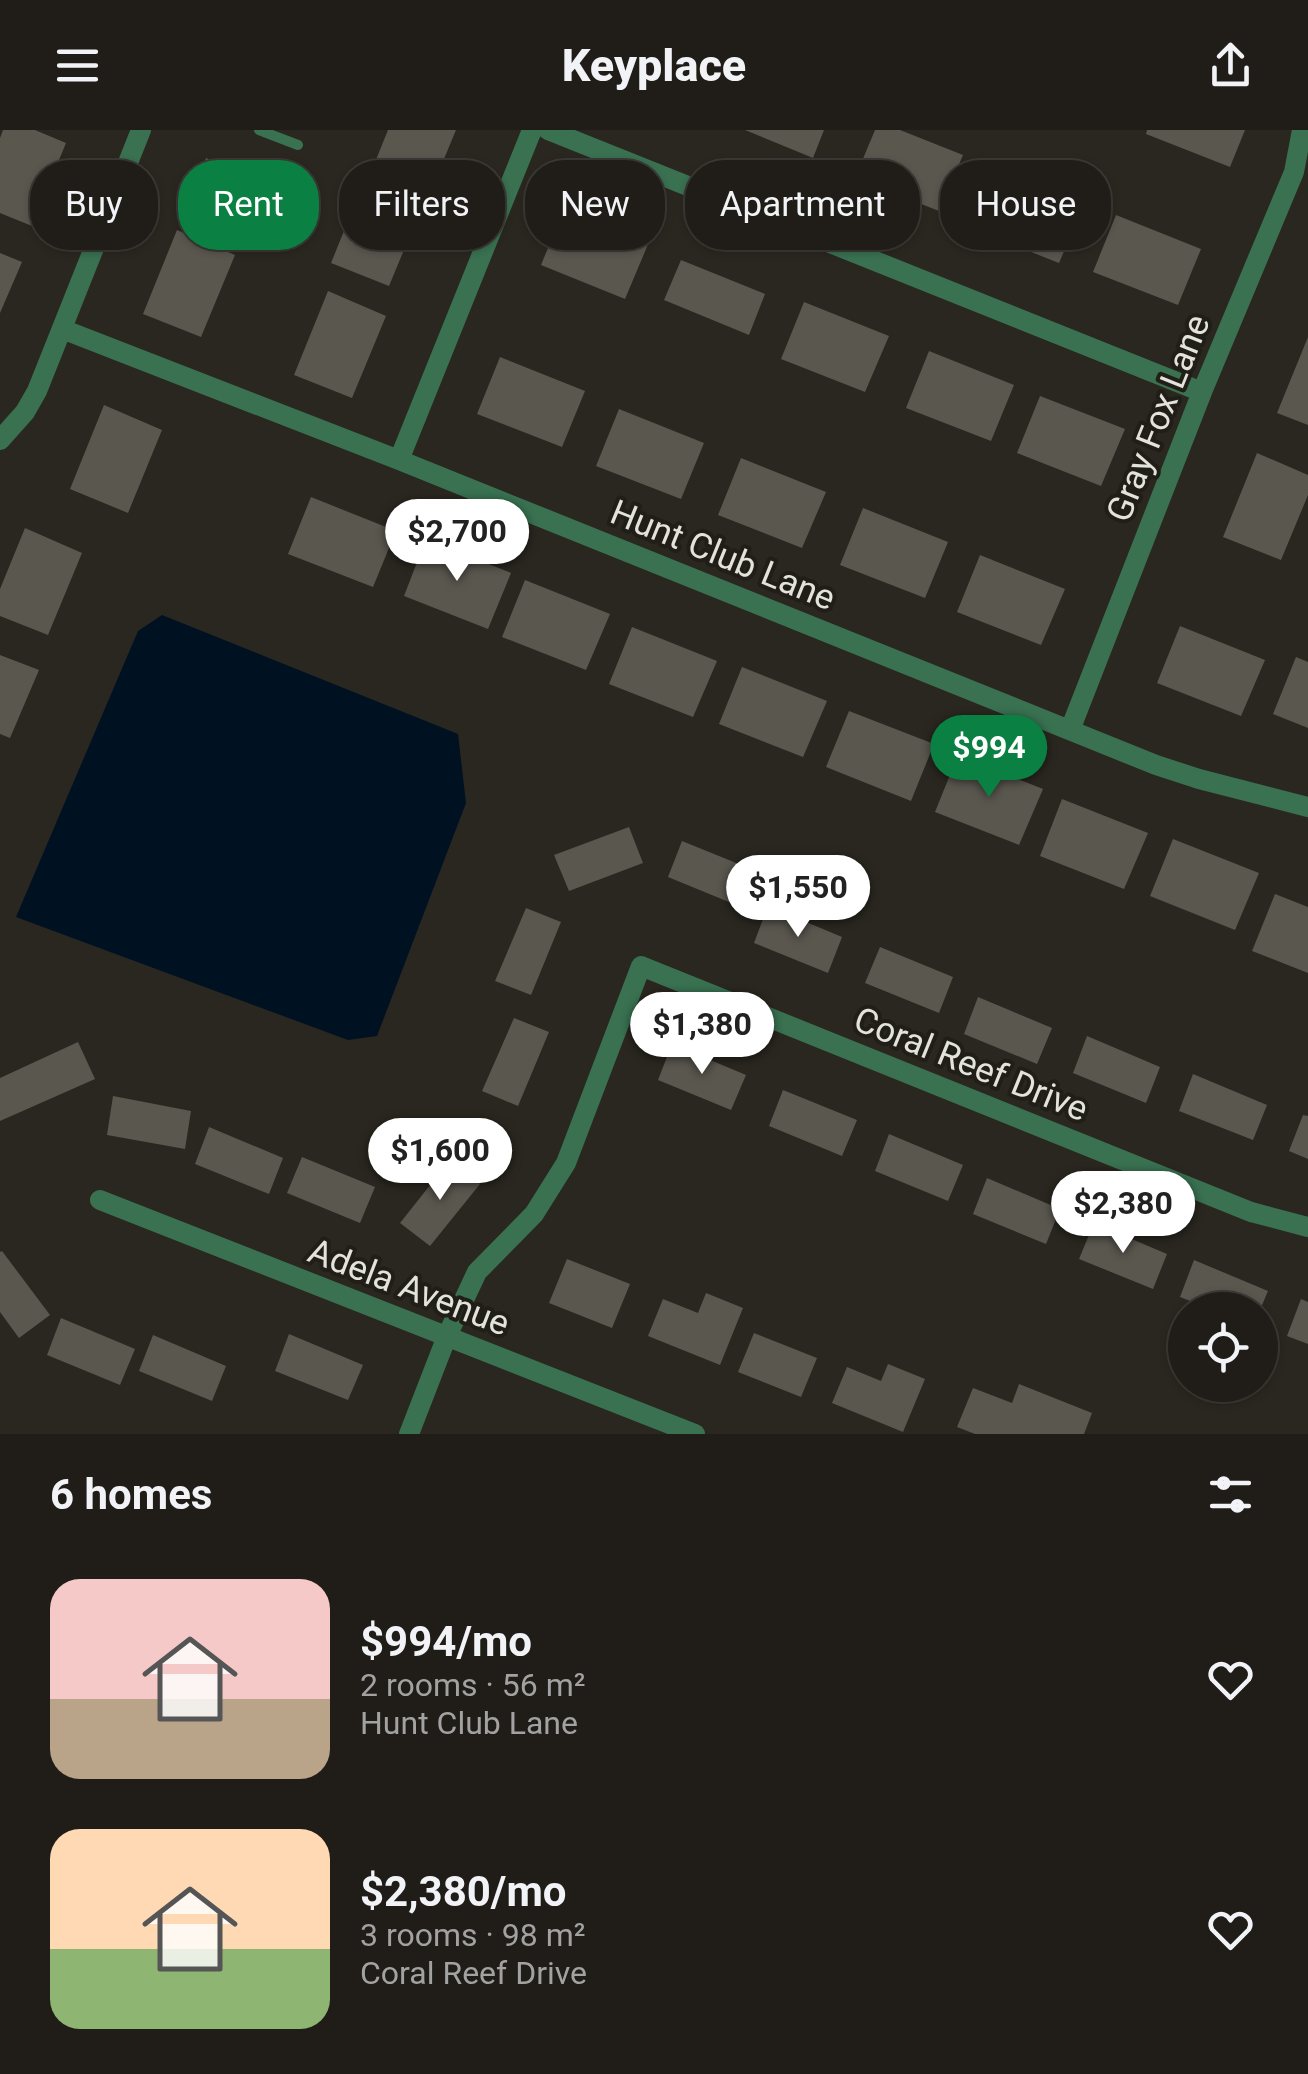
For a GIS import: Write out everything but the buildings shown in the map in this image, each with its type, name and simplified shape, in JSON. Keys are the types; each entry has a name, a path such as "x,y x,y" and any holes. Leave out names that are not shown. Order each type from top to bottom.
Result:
{"street":[{"path":"0,440 25,412 37,391 141,130"},
{"path":"399,460 532,130"},
{"path":"548,130 1202,392"},
{"name":"Gray Fox Lane","path":"1070,730 1202,392 1294,172 1302,130"},
{"name":"Hunt Club Lane","path":"62,328 1156,764 1308,807"},
{"name":"Coral Reef Drive","path":"446,1336 477,1272 534,1214 566,1163 641,966 1251,1212 1308,1228"},
{"name":"Adela Avenue","path":"100,1200 695,1434"},
{"path":"408,1434 446,1336"}],"lane":[{"path":"259,130 298,145"}],"water":[{"path":"162,615 458,734 466,803 377,1036 348,1040 16,917 138,631"}]}
